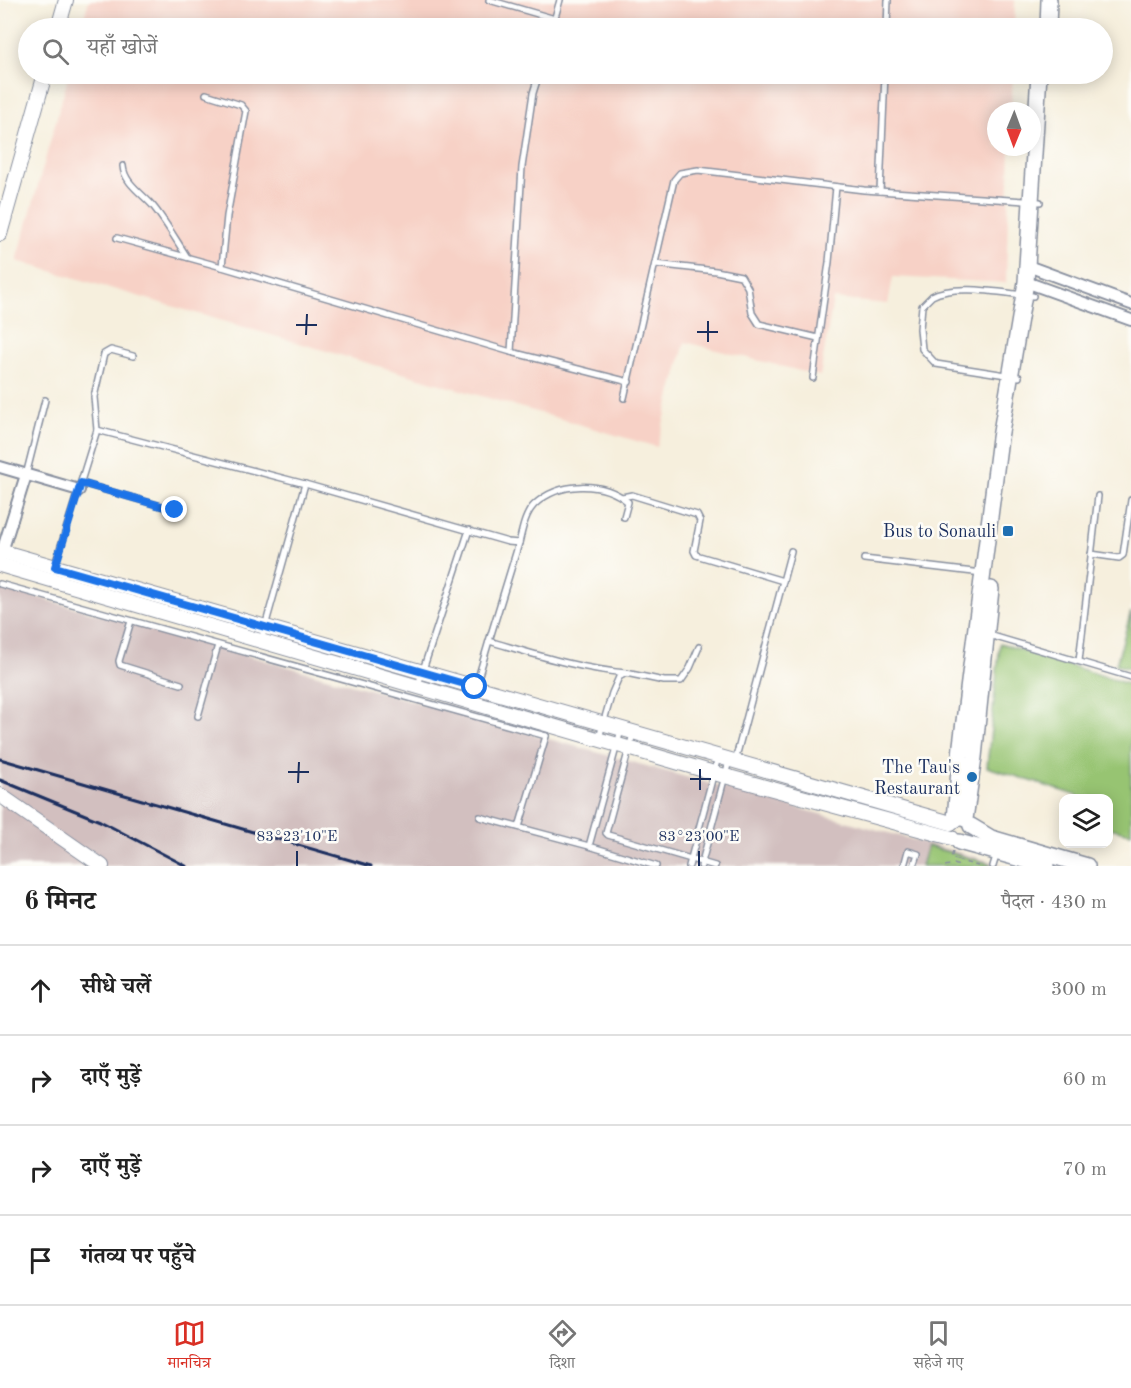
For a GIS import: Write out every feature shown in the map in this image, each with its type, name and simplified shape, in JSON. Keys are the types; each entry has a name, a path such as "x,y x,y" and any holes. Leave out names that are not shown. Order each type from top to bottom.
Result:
{"main road":[{"path":"1040,0 1040,18"},
{"path":"1048,18 1049,0"},
{"path":"1036,202 1039,84"},
{"path":"981,633 983,573 1000,438 1030,289 1046,84"},
{"path":"959,828 961,745 981,633 1014,376"},
{"path":"959,828 1000,860 1046,866"},
{"path":"959,828 1087,866"}],"street":[{"path":"61,18 66,0"},
{"path":"0,234 2,217 42,84"},
{"path":"1032,267 1131,304"},
{"path":"1030,289 1131,320"},
{"path":"0,467 80,486"},
{"path":"26,475 1,557 131,604 470,702 548,731 599,740 719,775 959,828"},
{"path":"53,574 135,590 422,671 959,828"},
{"path":"131,604 135,590"},
{"path":"0,795 102,866"}],"lane":[{"path":"489,0 552,18"},
{"path":"555,18 561,0"},
{"path":"887,18 888,0"},
{"path":"511,352 522,167 536,84"},
{"path":"880,191 885,84"},
{"path":"206,94 241,105 246,111 227,216 222,267"},
{"path":"123,166 124,173 152,205 187,257"},
{"path":"624,398 674,180 680,173 698,170 836,187 1036,202"},
{"path":"813,378 836,187"},
{"path":"117,238 511,352 629,382"},
{"path":"655,264 741,276 748,288 752,313 759,324 818,338"},
{"path":"1014,376 936,364 922,350 920,329 922,306 933,296 948,291 1030,289"},
{"path":"53,574 97,430 94,397 104,354 111,350 133,356"},
{"path":"26,475 45,400"},
{"path":"97,430 519,543"},
{"path":"261,642 305,484"},
{"path":"80,486 175,510"},
{"path":"470,702 525,522 533,506 556,492 578,486 597,486 628,502 624,517"},
{"path":"622,497 632,495 697,515 700,521 694,551 696,555 783,581"},
{"path":"1079,661 1098,496"},
{"path":"1091,554 1119,558 1123,555 1131,500"},
{"path":"417,687 469,531"},
{"path":"689,866 719,775 727,760 791,551"},
{"path":"864,559 983,573"},
{"path":"0,584 218,645 548,731 519,827"},
{"path":"132,621 120,665 181,684"},
{"path":"981,633 1131,677"},
{"path":"489,641 601,671 626,673 664,681 681,681 690,668 699,647"},
{"path":"198,716 218,645"},
{"path":"599,740 616,681 626,673"},
{"path":"627,732 606,833 702,864 715,866"},
{"path":"589,846 627,732"},
{"path":"702,864 719,775 727,760"},
{"path":"480,817 656,866"},
{"path":"904,866 908,851 918,854 914,866"}],"path":[{"path":"957,860 978,866"},
{"path":"945,866 954,864 959,866"}],"shaded area":[{"path":"89,0 1015,0 1014,18 84,18"},
{"path":"66,84 1012,84 1011,102 987,102 987,156 1010,156 1006,283 893,277 888,304 833,299 820,376 685,342 657,447 17,261"},
{"path":"0,587 1008,866 0,866"}],"green space":[{"path":"1131,612 1131,669 1116,665"},
{"path":"1000,643 1131,685 1131,833 1113,829 1113,794 1072,794 987,767"},
{"path":"927,846 991,864 990,866 921,866"}],"railway":[{"path":"0,759 371,866"},
{"path":"0,780 100,821 186,866"}],"place":[{"name":"Bus to Sonauli","path":"1008,531"},
{"name":"The Tau's Restaurant","path":"972,777"}],"route":[{"path":"175,510 81,483 55,567 475,687"}]}
